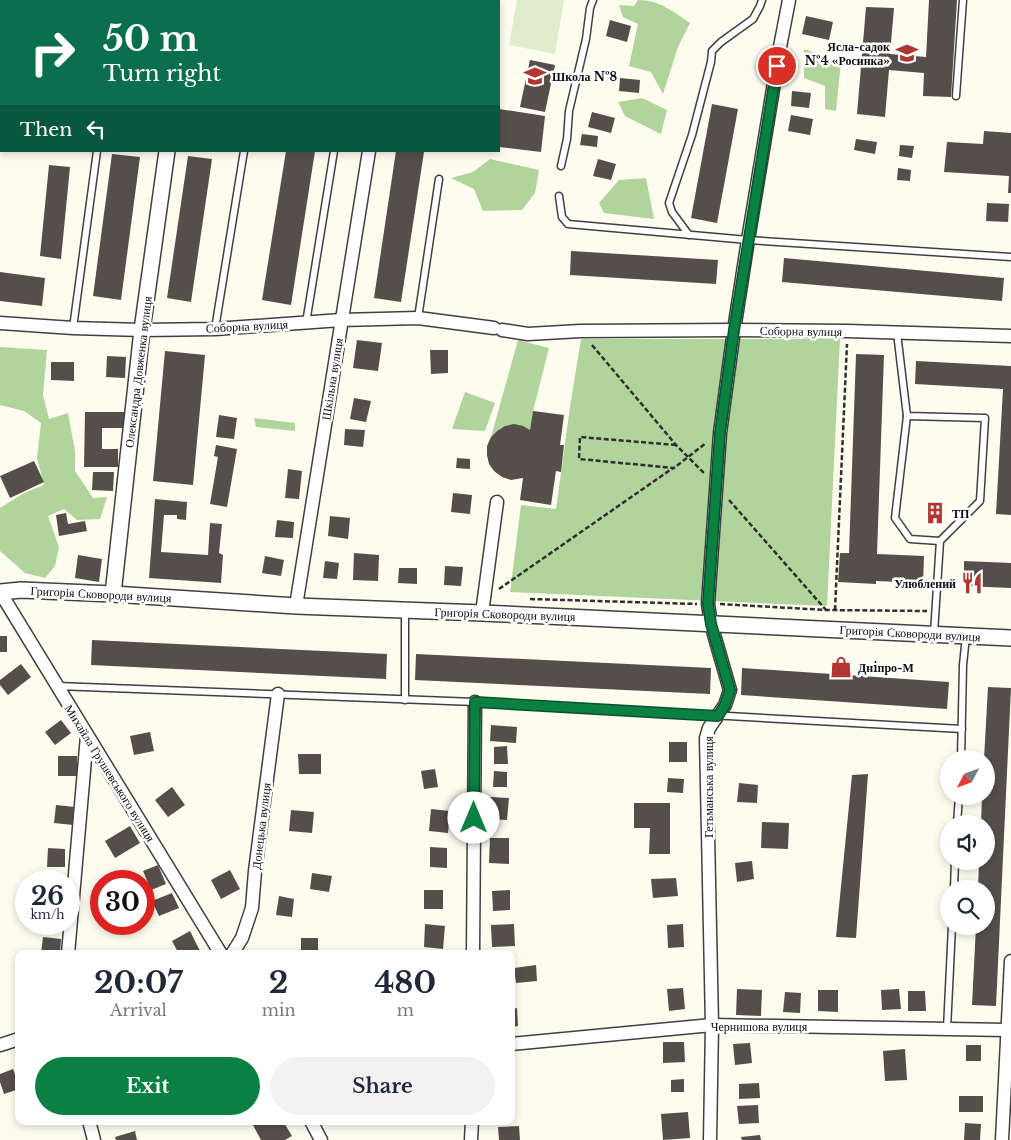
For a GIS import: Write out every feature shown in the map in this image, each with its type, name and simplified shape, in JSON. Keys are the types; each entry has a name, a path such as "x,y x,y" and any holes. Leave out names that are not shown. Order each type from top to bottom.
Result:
{"street":[{"name":"Гетьманська вулиця","path":"710,1140 712,1025 706,738 709,728 725,705 730,690 711,624 708,604 716,486 720,433 734,330 789,0"},
{"name":"Олександра Довженка вулиця","path":"113,594 142,330 167,152"},
{"name":"Шкільна вулиця","path":"296,606 369,152"},
{"name":"Соборна вулиця","path":"0,323 142,330 214,329 341,320 418,318 528,334 580,331 734,330 1011,336"},
{"path":"484,606 497,502"},
{"name":"Григорія Сковороди вулиця","path":"0,592 22,590 113,594 296,606 405,610 484,606 711,624 1011,638"},
{"name":"Михайла Грушевського вулиця","path":"0,592 219,950"},
{"name":"Донецька вулиця","path":"234,950 242,938 252,908 278,694"},
{"path":"473,950 475,702"},
{"path":"68,950 88,736"},
{"path":"1002,1140 1011,961"},
{"name":"Чернишова вулиця","path":"515,1044 712,1025 1007,1030"},
{"path":"0,1045 15,1040"},
{"path":"90,1125 94,1140"},
{"path":"313,1125 321,1140"},
{"path":"471,1140 472,1125"}],"lane":[{"path":"561,166 567,139 569,111 593,0"},
{"path":"689,235 672,212 669,203 692,135 711,62 712,51 721,42 753,19 762,0"},
{"path":"956,96 963,0"},
{"path":"73,328 97,152"},
{"path":"214,329 244,152"},
{"path":"306,323 334,152"},
{"path":"418,318 439,179"},
{"path":"559,196 562,217 568,224 748,240 1011,257"},
{"path":"897,334 907,416 895,518 910,539 940,541"},
{"path":"907,416 985,418 980,501 940,541 934,634"},
{"path":"405,610 406,700"},
{"path":"961,750 966,636"},
{"path":"56,686 475,702 962,729"},
{"path":"947,1029 952,935"}],"path":[{"path":"580,331 676,445 716,486 826,610"},
{"path":"835,610 847,331"},
{"path":"484,606 720,433"},
{"path":"674,468 579,459 580,438 676,445"}],"green space":[{"path":"517,0 564,0 555,54 509,45"},
{"path":"638,0 659,4 690,23 678,47 663,94 651,72 629,66 638,24 623,17 619,5 634,6"},
{"path":"804,49 841,62 836,111 825,109 825,86 804,78"},
{"path":"642,98 667,110 661,134 625,116 618,102"},
{"path":"490,159 539,170 535,193 522,210 483,211 474,189 451,178 473,172"},
{"path":"646,178 654,219 604,213 599,203 619,180"},
{"path":"581,339 840,339 827,606 510,592 521,505 556,509"},
{"path":"518,340 549,348 530,430 519,425 509,425 500,429 491,437"},
{"path":"0,347 47,350 43,395 49,419 68,413 75,451 75,471 93,498 107,497 100,519 77,520 64,509 48,516 59,547 55,566 45,578 25,573 0,551 0,508 24,493 44,485 37,458 41,423 24,411 0,405"},
{"path":"465,392 495,403 485,431 452,429"},
{"path":"254,418 295,423 295,431 256,427"}],"building":[{"path":"929,0 957,0 951,97 923,96 924,73 889,70 885,117 857,114 866,7 894,8 890,54 926,57"},
{"path":"806,16 833,22 829,40 802,34"},
{"path":"610,20 631,26 627,42 606,36"},
{"path":"530,60 555,65 545,112 520,107"},
{"path":"620,78 640,80 639,93 619,91"},
{"path":"792,91 811,93 809,108 791,106"},
{"path":"712,104 738,109 717,223 691,218"},
{"path":"500,109 545,116 541,152 500,147"},
{"path":"592,112 615,118 611,133 588,127"},
{"path":"791,115 813,119 810,135 788,131"},
{"path":"984,131 1011,133 1011,193 1008,193 1009,176 944,172 947,142 983,144"},
{"path":"582,134 598,136 597,147 580,145"},
{"path":"856,139 877,142 875,154 854,150"},
{"path":"900,145 914,146 912,158 899,156"},
{"path":"286,152 315,152 291,305 262,300"},
{"path":"396,152 424,152 401,302 374,298"},
{"path":"112,154 140,157 121,300 93,296"},
{"path":"188,156 212,159 191,302 167,298"},
{"path":"598,159 616,164 611,180 593,176"},
{"path":"49,165 70,167 61,259 40,256"},
{"path":"898,168 911,170 910,181 897,180"},
{"path":"987,203 1009,204 1008,222 986,221"},
{"path":"571,251 718,260 716,284 570,275"},
{"path":"784,258 1004,278 1002,301 782,282"},
{"path":"0,272 45,278 42,306 0,301"},
{"path":"357,340 382,343 378,371 353,368"},
{"path":"430,350 448,350 448,373 431,374"},
{"path":"165,351 205,355 193,485 153,481"},
{"path":"856,354 884,355 877,554 924,556 923,583 876,581 876,584 838,582 840,553 849,553"},
{"path":"107,356 126,357 125,378 106,377"},
{"path":"916,361 1011,366 1011,515 996,514 1003,389 915,384"},
{"path":"51,362 74,362 74,381 51,380"},
{"path":"354,398 371,401 366,422 350,419"},
{"path":"533,411 564,415 560,445 564,445 561,472 556,471 551,505 520,500 523,478 511,480 502,477 489,464 487,455 487,446 491,437 505,426 514,424 530,430"},
{"path":"85,412 127,412 126,428 102,428 102,449 118,449 118,467 84,467"},
{"path":"219,415 237,418 234,439 216,437"},
{"path":"345,429 365,430 363,447 344,445"},
{"path":"216,445 237,449 227,507 210,504 218,457 214,456"},
{"path":"457,458 470,459 470,469 456,468"},
{"path":"34,461 44,482 10,498 0,476"},
{"path":"288,469 302,471 299,499 285,498"},
{"path":"93,472 114,472 113,491 92,490"},
{"path":"453,493 472,495 470,514 451,512"},
{"path":"155,499 187,502 186,520 177,519 177,515 164,515 161,552 208,555 210,523 222,524 219,553 223,555 221,583 149,578"},
{"name":"ТП","path":"929,503 942,504 941,524 928,523"},
{"path":"66,513 68,524 85,521 87,531 59,536 56,515"},
{"path":"330,516 350,518 348,539 328,536"},
{"path":"277,520 294,522 293,538 275,537"},
{"path":"354,553 379,555 378,581 353,580"},
{"path":"78,555 102,559 99,582 75,578"},
{"path":"265,556 284,560 281,576 262,573"},
{"path":"325,561 339,563 337,579 323,578"},
{"path":"964,561 1011,563 1011,588 964,586"},
{"path":"445,566 463,567 461,586 444,585"},
{"path":"399,568 417,568 417,584 398,583"},
{"path":"0,636 7,636 7,652 0,652"},
{"path":"92,640 387,654 386,679 91,665"},
{"path":"416,654 711,668 710,694 415,680"},
{"path":"21,664 31,677 8,695 0,685 0,680"},
{"path":"742,668 949,682 947,709 741,695"},
{"path":"988,687 1011,688 996,1006 972,1005 976,935 995,935 995,880 978,880 979,870 995,870 995,815 981,815 982,805 995,805 995,750 984,750"},
{"path":"61,720 71,733 55,745 45,732"},
{"path":"491,725 517,727 516,743 490,741"},
{"path":"150,732 154,751 134,755 130,736"},
{"path":"669,742 687,742 687,762 669,762"},
{"path":"507,746 508,764 494,764 494,747"},
{"path":"298,754 321,754 321,774 299,774"},
{"path":"58,756 77,756 77,776 58,776"},
{"path":"435,769 438,787 424,789 421,771"},
{"path":"494,771 507,772 507,787 493,787"},
{"path":"868,774 856,938 836,937 852,775"},
{"path":"668,778 684,779 683,793 667,792"},
{"path":"739,783 758,785 757,803 737,802"},
{"path":"172,787 185,805 168,817 155,800"},
{"path":"490,797 509,798 507,820 489,819"},
{"path":"634,803 670,803 670,854 649,854 650,828 634,828"},
{"path":"56,805 75,807 73,825 54,823"},
{"path":"431,809 450,811 448,833 429,831"},
{"path":"291,810 314,812 312,833 289,831"},
{"path":"762,822 789,823 788,849 761,848"},
{"path":"130,826 140,843 115,858 105,841"},
{"path":"490,838 509,838 509,864 489,863"},
{"path":"430,847 447,848 447,868 430,867"},
{"path":"48,848 65,849 65,867 47,867"},
{"path":"752,861 754,879 737,882 735,863"},
{"path":"158,865 166,884 155,888 155,870 146,870"},
{"path":"230,870 240,889 221,899 211,880"},
{"path":"312,873 332,876 329,892 310,889"},
{"path":"676,878 678,896 653,898 651,879"},
{"path":"424,890 443,890 443,909 424,909"},
{"path":"510,890 510,910 493,911 492,891"},
{"path":"172,893 179,908 159,916 155,907 155,900"},
{"path":"279,896 294,899 292,917 276,915"},
{"path":"425,924 445,926 443,949 424,947"},
{"path":"514,924 515,946 492,947 491,925"},
{"path":"683,924 684,947 668,948 667,925"},
{"path":"190,931 200,950 177,950 172,941"},
{"path":"43,937 61,939 60,950 41,950"},
{"path":"301,938 318,938 318,950 301,950"},
{"path":"536,965 537,981 516,983 515,968"},
{"path":"683,988 685,1009 669,1011 667,989"},
{"path":"737,989 762,990 761,1016 736,1015"},
{"path":"899,989 901,1009 882,1010 881,990"},
{"path":"818,990 838,990 838,1012 818,1011"},
{"path":"908,991 925,991 926,1011 908,1011"},
{"path":"785,992 801,993 800,1013 783,1012"},
{"path":"515,1008 517,1008 518,1026 515,1026"},
{"path":"663,1042 684,1042 685,1062 663,1063"},
{"path":"750,1043 752,1063 735,1065 733,1044"},
{"path":"966,1045 981,1045 981,1061 966,1061"},
{"path":"905,1049 907,1080 885,1081 883,1051"},
{"path":"13,1069 15,1090 4,1094 0,1082 0,1074"},
{"path":"684,1079 684,1092 671,1092 671,1080"},
{"path":"759,1083 760,1098 739,1099 739,1084"},
{"path":"959,1096 983,1096 983,1112 959,1112"},
{"path":"758,1105 759,1123 739,1124 737,1106"},
{"path":"688,1112 690,1138 663,1140 661,1114"},
{"path":"965,1123 981,1124 980,1140 964,1140"},
{"path":"253,1125 285,1125 292,1136 285,1140 261,1140"},
{"path":"519,1126 520,1140 499,1140 498,1127"},
{"path":"135,1131 137,1140 116,1140 115,1137"},
{"path":"760,1135 761,1140 742,1140 741,1137"}],"place":[{"name":"Ясла-садок №4 «Росинка»","path":"907,53"},
{"name":"Школа №8","path":"535,76"},
{"name":"ТП","path":"935,513"},
{"name":"Улюблений","path":"972,583"},
{"name":"Днiпро-М","path":"841,667"}],"route":[{"path":"474,818 475,702 718,716 725,705 730,690 711,624 708,604 720,433 734,330 777,66"}]}
